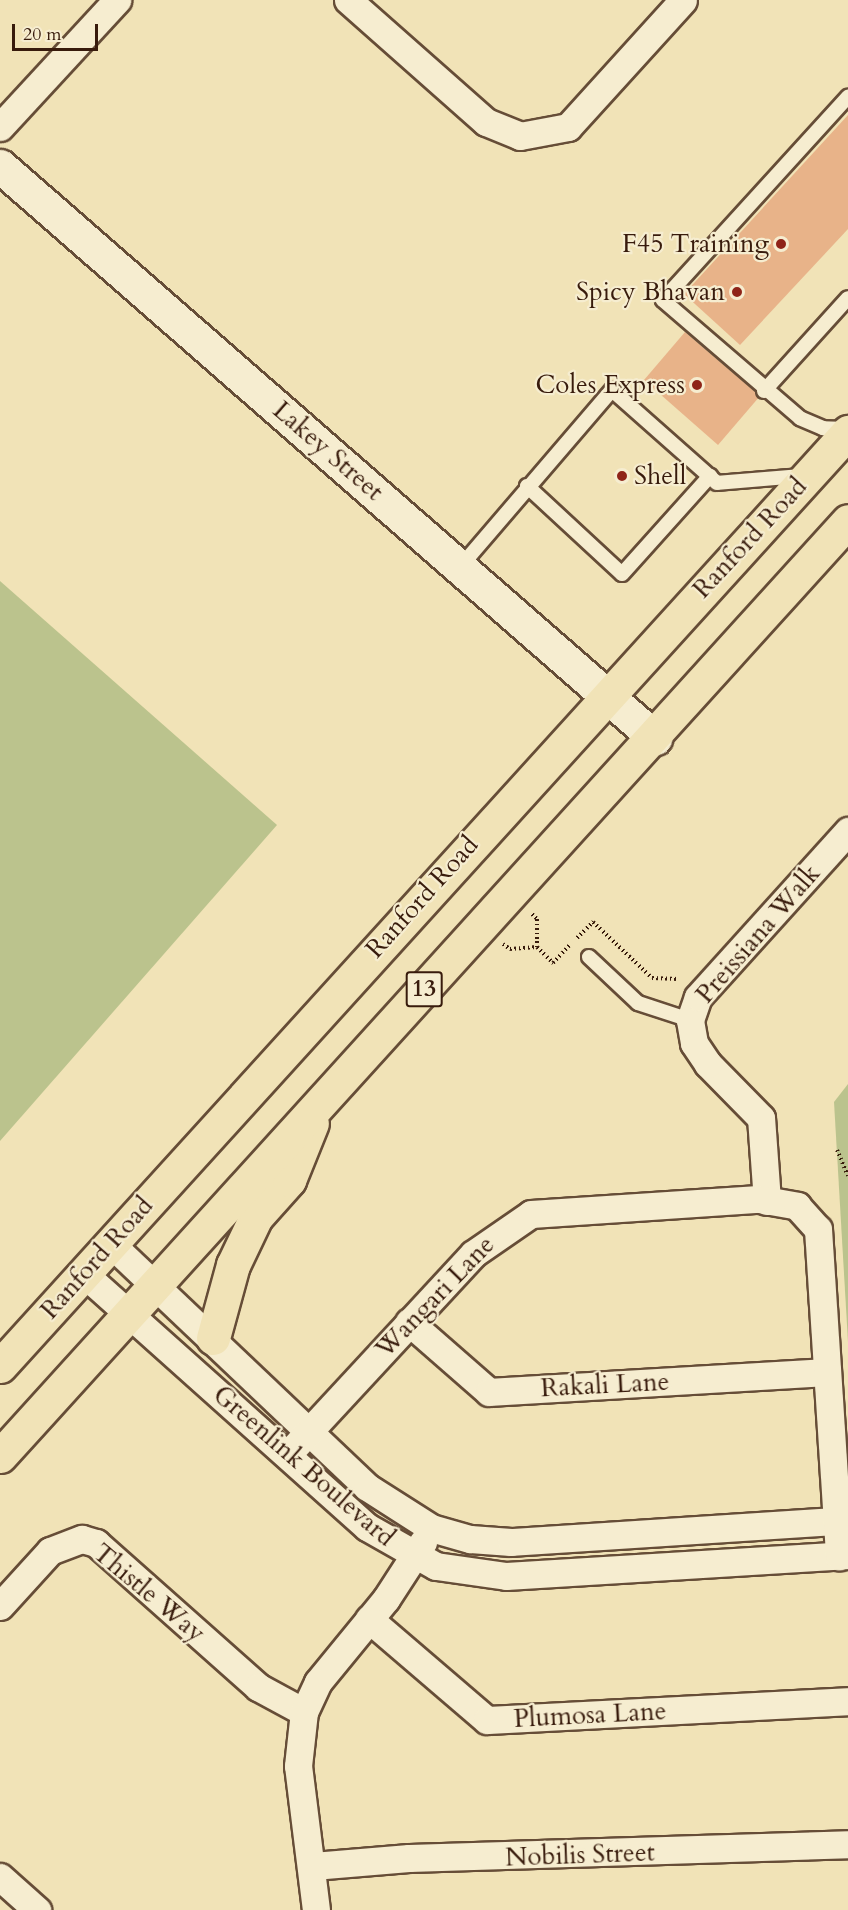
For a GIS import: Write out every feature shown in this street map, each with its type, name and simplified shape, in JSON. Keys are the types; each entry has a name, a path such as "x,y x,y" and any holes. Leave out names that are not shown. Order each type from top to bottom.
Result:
{"main road":[{"name":"Ranford Road","path":"0,1366 606,692 808,476 848,430"},
{"name":"13","path":"0,1456 655,738 848,521"},
{"path":"213,1338 233,1265 256,1217 289,1180 321,1102"}],"street":[{"path":"0,127 117,0"},
{"path":"348,0 486,122 520,136 568,127 682,0"},
{"name":"Lakey Street","path":"0,166 606,692 655,738"},
{"name":"Preissiana Walk","path":"767,1201 761,1118 708,1064 694,1043 690,1020 698,997 848,831"},
{"name":"Wangari Lane","path":"288,1454 473,1254 531,1214 767,1201 797,1206 818,1229 826,1372"},
{"name":"Greenlink Boulevard","path":"110,1242 213,1338 308,1432 374,1492 431,1528 470,1539 511,1542 842,1521"},
{"name":"Greenlink Boulevard","path":"83,1273 367,1527 415,1558 456,1572 506,1576 844,1556"},
{"name":"Rakali Lane","path":"409,1322 489,1392 826,1372"},
{"path":"826,1372 844,1556"},
{"path":"316,1910 313,1866 298,1766 304,1712 318,1682 415,1558 431,1528"},
{"name":"Thistle Way","path":"0,1606 50,1551 82,1539 96,1543 258,1687 304,1712"},
{"name":"Plumosa Lane","path":"369,1619 487,1720 848,1701"},
{"name":"Nobilis Street","path":"313,1866 409,1858 848,1844"},
{"path":"0,1877 37,1910"}],"lane":[{"path":"848,97 663,300 764,390 823,428 848,430"},
{"path":"764,390 848,298"},
{"path":"461,566 527,486 612,390 717,483 808,476"},
{"path":"527,486 622,574 710,476"},
{"path":"589,957 638,1003 690,1020"}],"path":[{"path":"530,912 537,919 537,947"},
{"path":"837,1150 848,1176"}],"green space":[{"path":"0,581 277,825 0,1141"},
{"path":"848,1084 848,1342 834,1102"}],"building":[{"path":"848,115 848,229 740,345 684,294"},
{"path":"685,332 760,396 718,445 644,380"}],"place":[{"name":"F45 Training","path":"781,244"},
{"name":"Spicy Bhavan","path":"737,292"},
{"name":"Coles Express","path":"697,385"},
{"name":"Shell","path":"622,476"}]}
